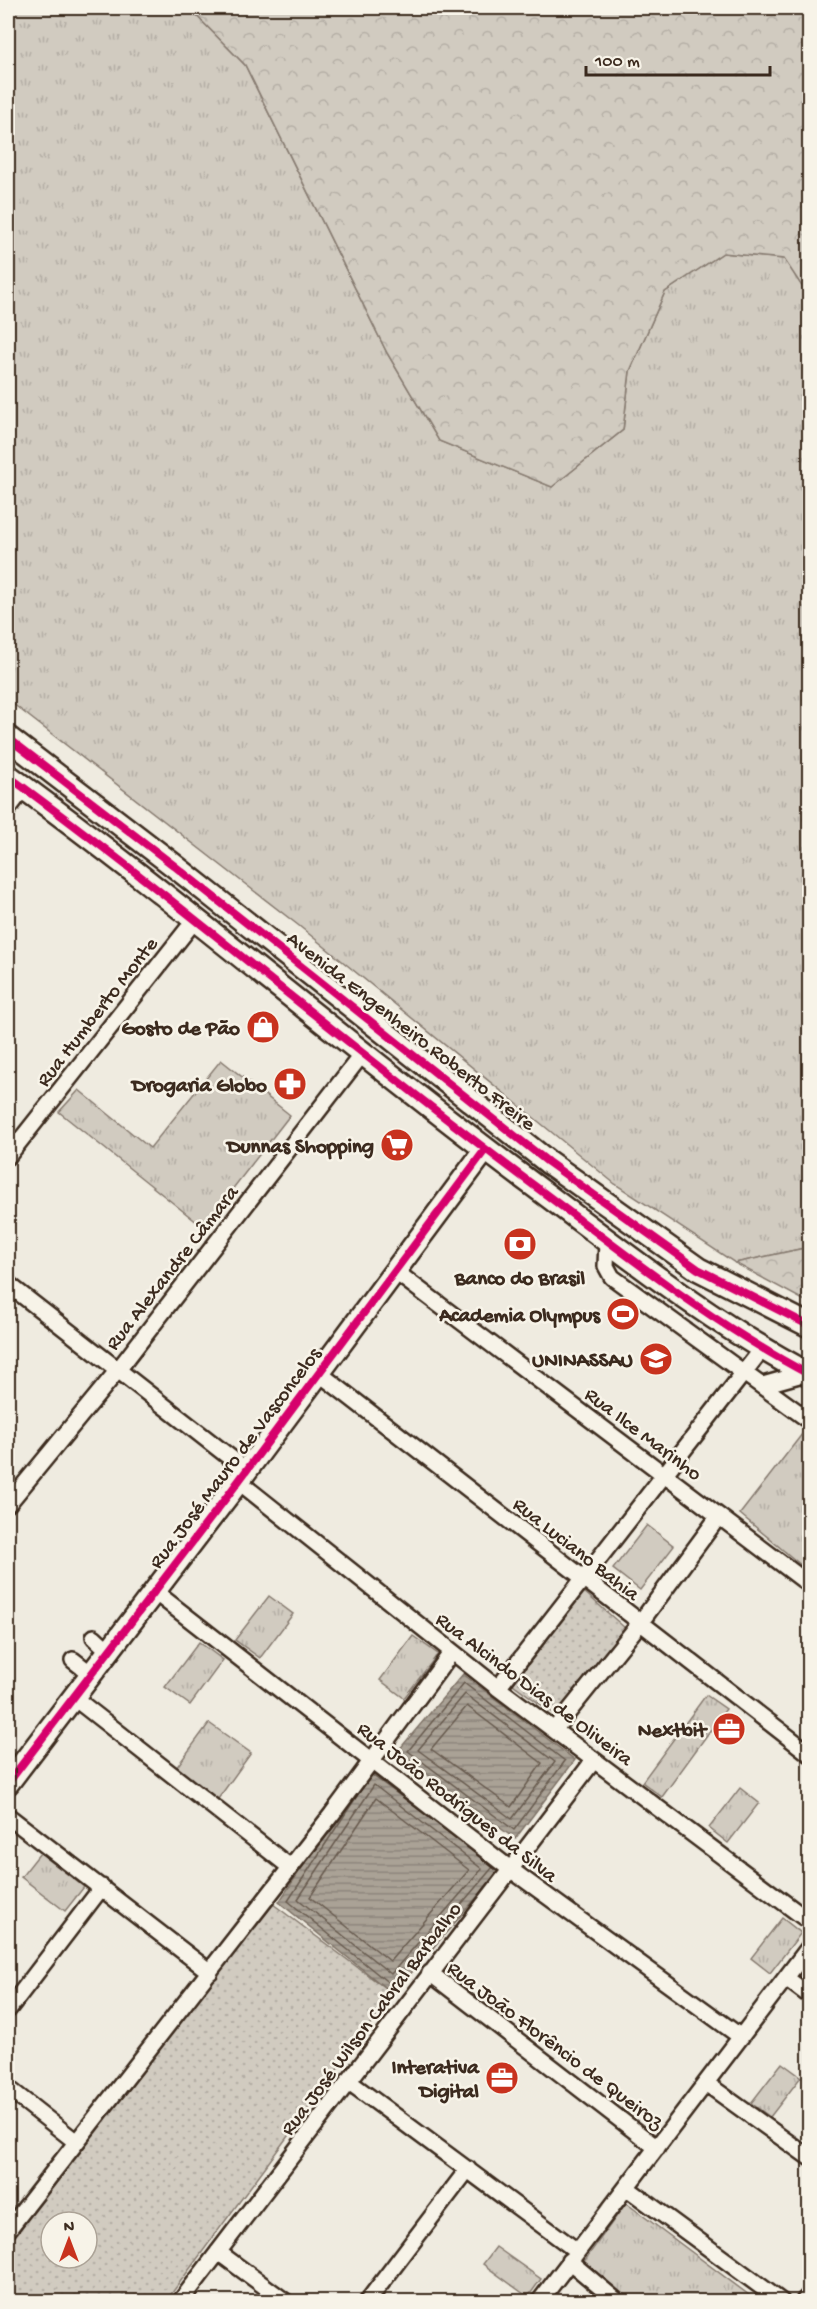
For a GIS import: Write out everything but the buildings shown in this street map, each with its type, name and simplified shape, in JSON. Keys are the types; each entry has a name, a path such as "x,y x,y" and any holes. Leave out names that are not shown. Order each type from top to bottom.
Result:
{"main road":[{"name":"Avenida Engenheiro Roberto Freire","path":"8,738 558,1168 698,1269 810,1326"},
{"path":"16,782 485,1150 607,1242 703,1311 808,1374"}],"street":[{"path":"8,809 16,782"},
{"name":"Rua Humberto Monte","path":"8,1156 194,921"},
{"name":"Rua Alexandre Câmara","path":"8,1504 118,1370 363,1053"},
{"name":"Rua José Mauro de Vasconcelos","path":"8,1783 92,1674 102,1644 155,1592 485,1150"},
{"path":"607,1242 606,1266 612,1277 764,1385 810,1421"},
{"name":"Rua Ilce Marinho","path":"396,1272 810,1585"},
{"name":"Rua Alcindo Dias de Oliveira","path":"8,1284 118,1370 452,1652 810,1923"},
{"path":"498,1688 584,1580 663,1473 763,1348"},
{"name":"Rua Luciano Bahia","path":"319,1373 810,1754"},
{"path":"764,1385 808,1374"},
{"path":"554,1730 640,1623 719,1516"},
{"name":"Rua João Rodrigues da Silva","path":"155,1592 510,1869 741,2037"},
{"path":"8,2230 75,2140 210,1972 452,1652"},
{"path":"73,1660 92,1674"},
{"path":"74,1697 290,1867"},
{"name":"Rua José Wilson Cabral Barbalho","path":"180,2301 594,1760"},
{"path":"8,1816 210,1972"},
{"path":"8,2010 102,1887"},
{"path":"539,2301 707,2084 810,1946"},
{"name":"Rua João Florêncio de Queiroz","path":"430,1973 657,2148"},
{"path":"786,1978 810,1996"},
{"path":"348,2080 468,2169 573,2256 618,2301"},
{"path":"707,2084 810,2158"},
{"path":"8,2088 75,2140"},
{"path":"367,2301 468,2169"},
{"path":"627,2188 782,2301"},
{"path":"218,2252 286,2301"}],"green space":[{"path":"8,8 189,8 245,65 387,353 439,441 552,487 623,430 630,371 665,292 723,253 785,259 809,297 809,1247 735,1263 615,1184 298,925 8,700"},
{"path":"189,8 809,8 809,297 784,259 723,253 665,292 630,371 623,430 552,487 439,441 387,353 245,65"},
{"path":"221,1060 290,1115 203,1227 59,1112 79,1090 150,1148"},
{"path":"809,1247 809,1303 735,1263"},
{"path":"806,1429 810,1431 810,1556 802,1566 740,1514"},
{"path":"647,1525 674,1546 640,1590 613,1569"},
{"path":"582,1590 625,1628 555,1715 513,1684"},
{"path":"269,1596 293,1614 260,1658 235,1640"},
{"path":"413,1636 438,1654 404,1698 380,1680"},
{"path":"199,1642 223,1660 190,1705 165,1687"},
{"path":"706,1695 726,1709 662,1797 642,1782"},
{"path":"209,1723 251,1753 218,1799 176,1768"},
{"path":"740,1788 759,1803 728,1843 709,1828"},
{"path":"40,1853 84,1887 65,1911 21,1877"},
{"path":"265,1898 393,1994 166,2301 8,2301 8,2238"},
{"path":"782,1918 801,1933 770,1973 751,1958"},
{"path":"782,2063 801,2077 770,2117 751,2103"},
{"path":"626,2203 757,2301 631,2301 582,2264"},
{"path":"496,2247 541,2279 528,2297 483,2264"}],"water":[{"path":"463,1674 575,1760 515,1839 397,1752"},
{"path":"370,1765 503,1867 393,1994 279,1902"}],"cycle path":[{"path":"8,738 172,864 548,1162 698,1269 810,1326"},
{"path":"8,776 140,876 400,1083 633,1260 701,1309 810,1375"},
{"path":"8,1783 229,1494 485,1150"}],"place":[{"name":"Gosto de Pão","path":"263,1027"},
{"name":"Drogaria Globo","path":"290,1084"},
{"name":"Dunnas Shopping","path":"397,1145"},
{"name":"Banco do Brasil","path":"520,1244"},
{"name":"Academia Olympus","path":"623,1314"},
{"name":"UNINASSAU","path":"656,1359"},
{"name":"Nextbit","path":"729,1729"},
{"name":"Interativa Digital","path":"502,2078"}]}
